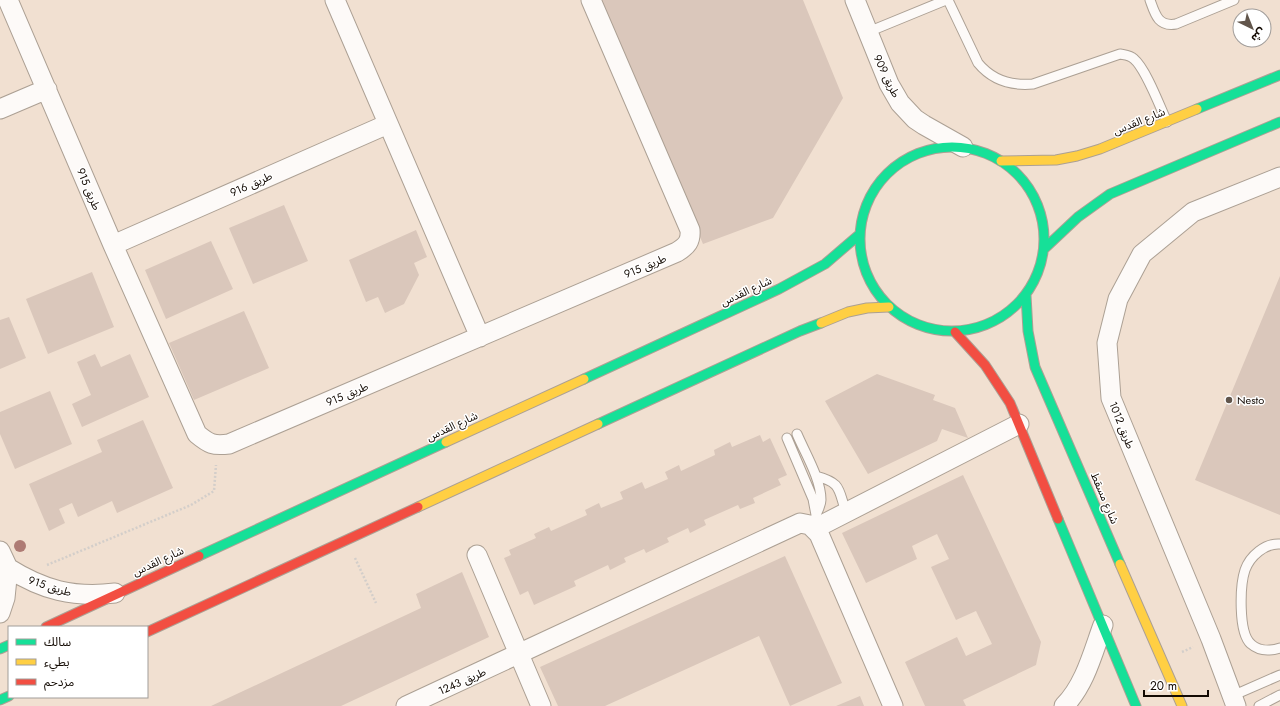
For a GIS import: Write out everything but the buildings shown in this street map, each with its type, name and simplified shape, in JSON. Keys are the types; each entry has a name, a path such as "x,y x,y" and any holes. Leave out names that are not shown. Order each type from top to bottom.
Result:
{"main road":[{"name":"شارع القدس","path":"1001,161 1056,160 1077,156 1100,149 1280,75"},
{"path":"1044,249 1078,217 1110,194 1280,122"},
{"path":"938,148 963,148 983,152 1001,161 1017,174 1030,189 1039,208 1044,228 1044,249 1040,265 1035,280 1026,295 1012,310 994,321 975,329 954,332 937,330 919,326 903,318 889,307 872,286 862,261 860,234 865,210 876,187 893,169 914,155 938,148"},
{"name":"شارع القدس","path":"48,626 779,289 824,264 860,234"},
{"name":"شارع مسقط","path":"1026,295 1025,313 1027,332 1035,367 1182,706"},
{"path":"148,632 800,331 848,312 867,308 889,307"},
{"path":"954,332 972,348 987,366 1010,403 1136,706"}],"street":[{"name":"طريق 915","path":"8,0 113,245 197,434 207,443 217,446 229,444 480,338 677,252 689,243 690,230 591,0"},
{"path":"335,0 480,338"},
{"name":"طريق 909","path":"855,0 889,84 900,103 924,125 963,148"},
{"path":"0,109 46,89"},
{"name":"طريق 916","path":"113,245 388,124"},
{"name":"طريق 1012","path":"1234,701 1211,639 1111,398 1107,343 1118,299 1142,254 1193,212 1280,177"},
{"path":"893,706 818,534 815,522 846,512 1019,424"},
{"name":"طريق 1243","path":"406,706 795,525 800,523 805,524 815,522"},
{"path":"477,554 518,655 541,706"},
{"name":"طريق 915","path":"4,560 28,580 36,584 72,594 96,595 119,592"},
{"name":"طريق 915","path":"0,613 5,598 4,560"},
{"path":"1064,706 1077,689 1085,674 1103,626"}],"lane":[{"path":"868,32 947,0 978,63 984,71 993,77 1013,84 1033,84 1120,54 1125,55 1134,59 1138,63 1150,84 1167,122"},
{"path":"1150,0 1159,20 1164,24 1170,25 1176,24 1234,0"},
{"path":"797,434 816,476 820,493 821,501 815,522"},
{"path":"787,438 812,499 815,522"},
{"path":"816,476 830,480 837,486 846,512"},
{"path":"1280,544 1268,546 1258,552 1250,560 1245,571 1242,607 1245,636 1251,644 1260,649 1270,651 1280,648"},
{"name":"طريق 1012","path":"1234,701 1280,675"},
{"path":"1259,706 1280,695"}],"path":[{"path":"36,584 36,570 191,505 214,491 217,446"},
{"path":"365,579 376,603"}],"traffic: fast":[{"path":"1197,109 1280,75"},
{"path":"1044,249 1078,217 1110,194 1280,122"},
{"path":"943,147 961,147 987,154 1003,163 1017,174 1028,188 1037,204 1044,230 1044,239 1044,248 1037,274 1028,290 1017,304 995,320 979,327 961,331 943,331 925,327 909,320 894,310 881,297 871,282 864,266 860,248 860,230 864,212 871,196 881,181 894,168 909,158 925,151 943,147"},
{"path":"584,379 779,289 825,264 860,234"},
{"path":"1026,295 1028,331 1035,367 1120,564"},
{"path":"598,424 800,331 821,323"},
{"path":"199,556 446,442"},
{"path":"1058,519 1136,706"},
{"path":"0,649 8,645"},
{"path":"0,700 8,696"}],"traffic: slow":[{"path":"1001,161 1056,160 1077,156 1100,149 1197,109"},
{"path":"821,323 848,312 867,308 889,307"},
{"path":"446,442 584,379"},
{"path":"418,507 598,424"},
{"path":"1120,564 1182,706"}],"traffic: jam":[{"path":"955,332 985,365 1010,403 1058,519"},
{"path":"148,632 418,507"},
{"path":"48,626 199,556"}],"place":[{"name":"Nesto","path":"1229,400"}]}
